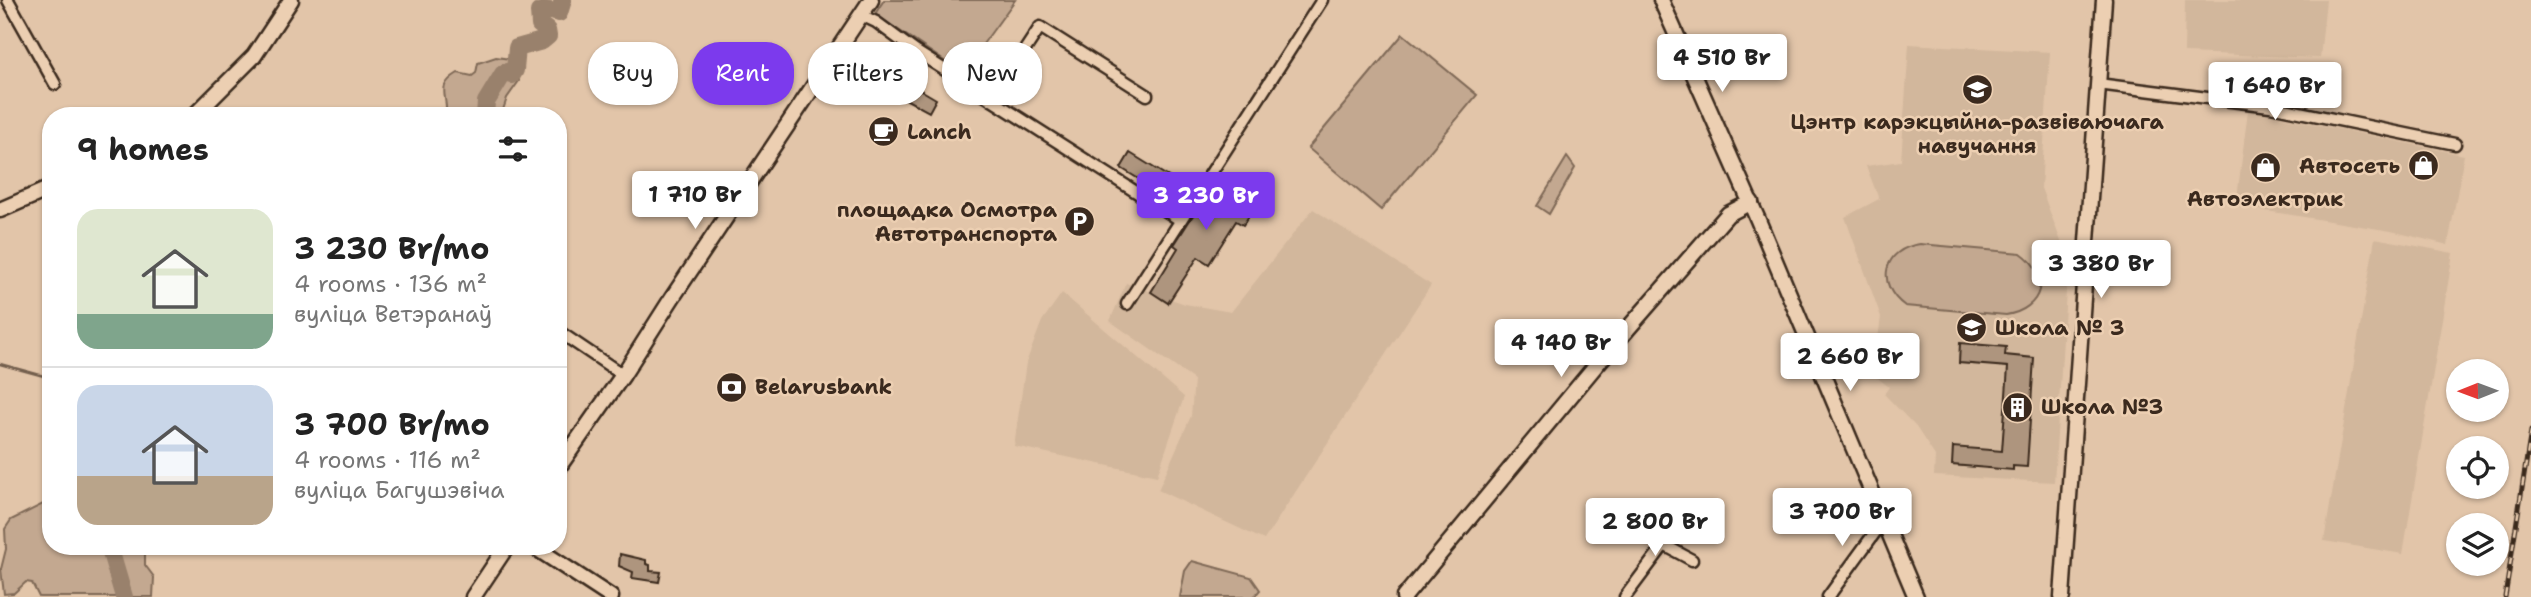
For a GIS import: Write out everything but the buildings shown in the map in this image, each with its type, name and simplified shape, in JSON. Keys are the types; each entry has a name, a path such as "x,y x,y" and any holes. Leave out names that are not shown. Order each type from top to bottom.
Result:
{"main road":[{"path":"203,107 254,56 291,0"},
{"path":"567,455 871,0"},
{"path":"1661,0 1751,202 1916,597"},
{"path":"2062,597 2104,0"},
{"path":"0,210 42,192"},
{"path":"1404,597 1597,364 1728,214 1751,202"},
{"path":"473,597 500,555"},
{"path":"547,555 611,597"}],"street":[{"path":"8,0 55,84"},
{"path":"1127,304 1322,0"},
{"path":"860,15 876,22 942,68"},
{"path":"1030,42 1040,27 1147,94"},
{"path":"2098,84 2270,106 2455,144"},
{"path":"1000,105 1180,220"},
{"path":"567,337 623,375"},
{"path":"1828,597 1884,520"},
{"path":"1641,525 1664,545 1692,560"},
{"path":"1625,597 1664,545"}],"shaded area":[{"path":"884,0 1015,0 985,42 942,42 942,59 928,50 928,42 916,42 875,14"},
{"path":"2185,0 2326,0 2320,58 2184,53"},
{"path":"1403,34 1477,95 1381,210 1308,148"},
{"name":"Школа № 3","path":"1909,44 2050,52 2041,188 2068,260 2054,482 1934,476 1935,456 1916,427 1884,394 1889,387 1865,368 1876,353 1881,317 1845,217 1879,199 1866,166 1901,161"},
{"path":"496,57 510,59 519,71 519,81 504,107 446,107 444,91 447,83 458,73 472,76 476,73 478,63"},
{"path":"2248,110 2464,155 2448,245 2391,231 2236,206"},
{"path":"1567,157 1575,168 1549,214 1537,206"},
{"path":"1313,209 1431,285 1264,540 1158,490 1191,416 1194,380 1110,321 1126,283 1185,304 1231,312"},
{"path":"2375,238 2453,253 2403,554 2324,541"},
{"path":"1920,244 2021,253 2037,271 2039,290 2028,306 2019,312 2006,315 1905,306 1889,288 1887,269 1898,253"},
{"path":"1062,293 1184,397 1157,476 1014,446 1026,363 1042,321"},
{"path":"42,504 42,555 145,555 145,565 154,577 153,597 39,597 32,583 26,582 14,593 4,594 1,569 6,549 5,529 11,520"},
{"path":"1192,561 1251,577 1260,590 1254,597 1180,597 1185,571"}],"waterway":[{"path":"486,107 503,74 506,72 512,75 515,70 517,48 542,41 548,36 547,30 540,25 539,12 546,10 559,13 563,0"},
{"path":"0,364 42,376"},
{"path":"112,555 124,597"}],"railway":[{"path":"2505,597 2531,431"}],"place":[{"name":"Цэнтр карэкцыйна-развіваючага навучання","path":"1977,90"},
{"name":"Lanch","path":"884,132"},
{"name":"Автосеть","path":"2423,166"},
{"name":"Автоэлектрик","path":"2265,167"},
{"name":"площадка Осмотра Автотранспорта","path":"1080,222"},
{"name":"Школа № 3","path":"1972,328"},
{"name":"Belarusbank","path":"732,387"},
{"name":"Школа №3","path":"2018,407"}]}
